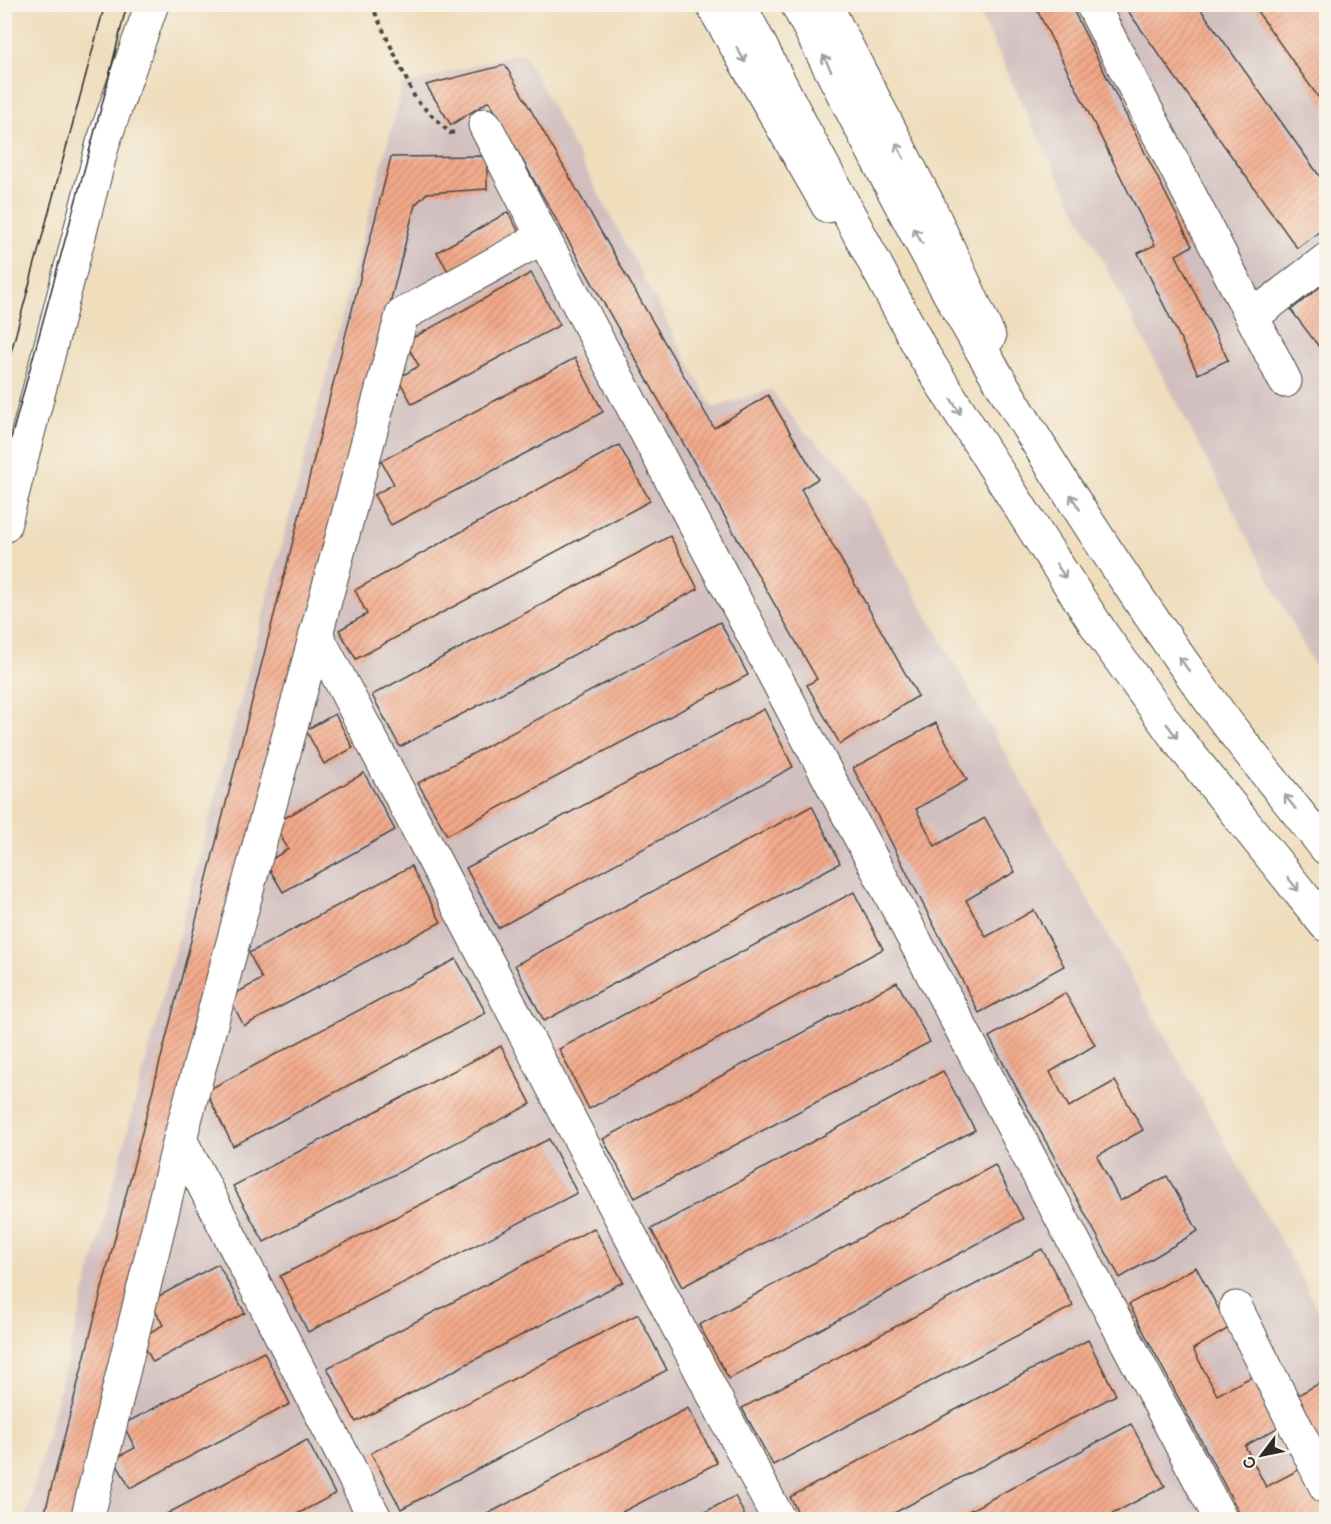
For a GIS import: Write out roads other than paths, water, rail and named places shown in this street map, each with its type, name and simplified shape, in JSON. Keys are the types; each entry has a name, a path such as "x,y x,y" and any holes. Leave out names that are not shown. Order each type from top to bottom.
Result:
{"main road":[{"path":"4,526 103,143 153,4"},
{"path":"712,4 818,191 1104,637 1185,749 1326,926"},
{"path":"739,4 925,357"},
{"path":"797,4 910,223 993,370 1031,432 1151,618 1218,711 1326,848"},
{"path":"825,4 928,204 1031,432"},
{"path":"1092,4 1285,381"},
{"path":"485,124 1221,1520"},
{"path":"87,1520 180,1139 402,315 543,237"},
{"path":"1252,317 1326,260"},
{"path":"316,634 779,1520"},
{"path":"180,1139 376,1520"},
{"path":"1236,1308 1326,1487"}],"tram line":[{"path":"4,378 105,4"},
{"path":"4,464 104,97 127,4"}]}
